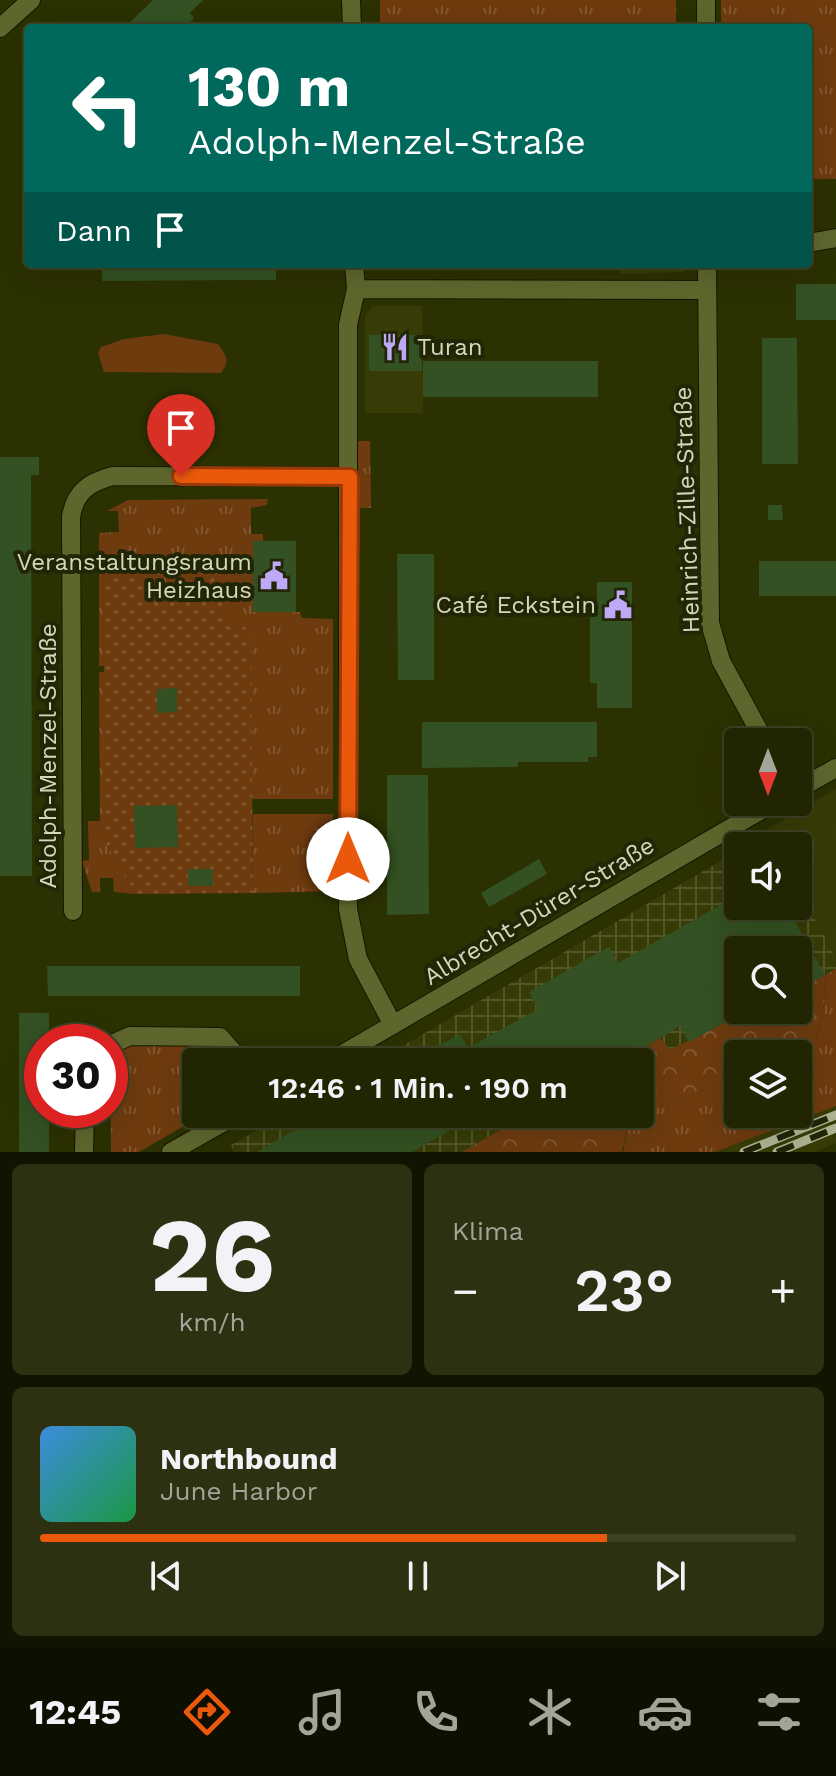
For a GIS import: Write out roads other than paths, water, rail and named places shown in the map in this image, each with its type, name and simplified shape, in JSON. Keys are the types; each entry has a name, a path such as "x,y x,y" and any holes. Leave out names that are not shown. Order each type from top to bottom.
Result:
{"street":[{"path":"0,28 31,0"},
{"path":"351,0 352,24"},
{"path":"706,0 706,24"},
{"path":"812,242 836,238"},
{"path":"354,268 356,289 348,325 348,909 358,959 393,1025"},
{"name":"Heinrich-Zille-Straße","path":"707,268 710,623 721,661 757,728"},
{"path":"356,289 707,290"},
{"name":"Adolph-Menzel-Straße","path":"73,911 71,517 79,494 89,485 113,476 350,477"},
{"path":"812,781 836,768"},
{"name":"Albrecht-Dürer-Straße","path":"353,1048 751,816"},
{"path":"128,1039 142,1035 220,1037 230,1048"},
{"path":"84,1152 85,1128"},
{"path":"171,1152 213,1128"}],"railway":[{"path":"744,1152 836,1115"},
{"path":"777,1152 836,1128"}],"place":[{"name":"Turan","path":"395,347"},
{"name":"Veranstaltungsraum Heizhaus","path":"274,576"},
{"name":"Café Eckstein","path":"618,605"}]}
